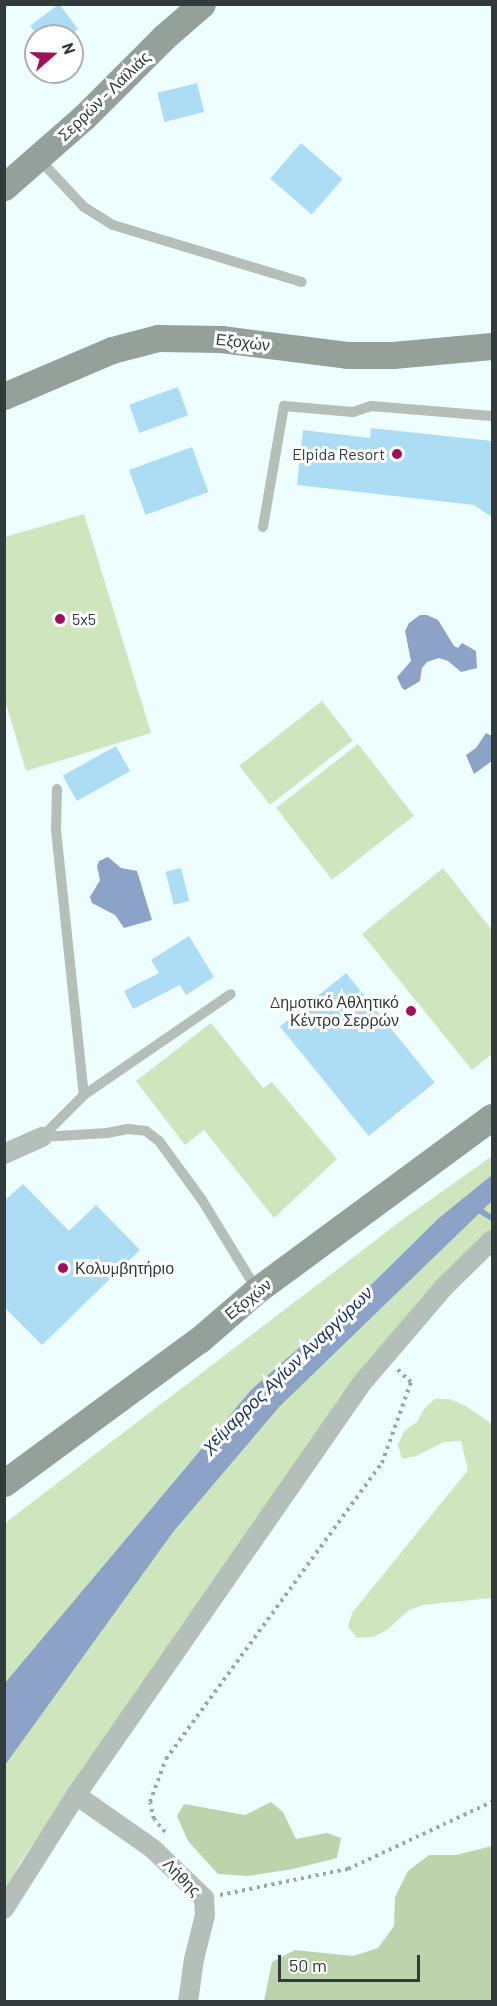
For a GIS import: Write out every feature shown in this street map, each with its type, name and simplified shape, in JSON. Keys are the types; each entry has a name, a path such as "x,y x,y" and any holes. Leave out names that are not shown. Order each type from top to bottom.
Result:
{"main road":[{"name":"Σερρών - Λαϊλιάς","path":"6,182 38,158 84,117 164,37 202,4"},
{"name":"Εξοχών","path":"4,396 112,350 158,338 221,339 347,355 393,355 492,346"},
{"name":"Εξοχών","path":"4,1483 199,1340 257,1290 492,1117"}],"street":[{"path":"4,1154 42,1137"},
{"path":"4,1909 76,1795 240,1556 384,1356 443,1288 492,1240"},
{"name":"Λήθης","path":"76,1795 153,1849 204,1898 205,1915 194,1959 188,2001"}],"lane":[{"path":"38,158 84,207 113,225 302,282"},
{"path":"263,527 284,406 353,412 371,406 492,416"},
{"path":"57,789 56,830 84,1095"},
{"path":"42,1137 84,1095 231,994"},
{"path":"42,1137 107,1133 128,1129 146,1131 159,1141 202,1200 257,1290"}],"path":[{"path":"171,1839 158,1825 151,1811 153,1791 166,1759 382,1463 411,1382 384,1356"},
{"path":"204,1898 348,1869 492,1802"}],"green space":[{"name":"5x5","path":"84,514 151,733 26,771 5,700 5,537"},
{"path":"322,701 353,740 270,805 239,766"},
{"path":"358,744 414,816 332,880 276,808"},
{"path":"443,868 492,930 492,1054 472,1070 362,934"},
{"path":"211,1023 263,1088 272,1082 337,1159 274,1218 204,1130 185,1145 136,1081"},
{"path":"492,1156 492,1232 451,1272 59,1805 18,1866 5,1893 5,1523 406,1217"},
{"path":"435,1399 450,1399 464,1405 492,1424 492,1598 423,1605 409,1610 387,1630 373,1637 357,1638 348,1627 352,1613 468,1470 461,1441 444,1442 416,1456 402,1459 398,1445 404,1431 417,1422 424,1409"},
{"path":"271,1802 283,1812 296,1839 327,1833 341,1838 337,1858 293,1869 248,1876 218,1874 188,1841 177,1816 184,1804 245,1815"},
{"path":"492,1846 492,2001 264,2001 272,1962 295,1950 353,1956 378,1948 394,1926 395,1897 408,1871 429,1855 456,1855"}],"water":[{"path":"420,615 427,615 438,620 454,646 458,648 462,643 476,651 477,668 461,672 448,661 439,658 427,662 422,668 420,681 405,690 402,688 397,677 411,661 405,631 409,623"},
{"path":"486,733 492,736 492,761 474,774 466,755 476,748"},
{"path":"108,857 121,868 137,871 152,920 124,928 115,915 92,903 90,897 100,880 97,866 99,861"},
{"name":"χείμαρρος Αγίων Αναργύρων","path":"492,1175 492,1201 280,1406 173,1532 5,1765 5,1683 251,1390 372,1284 439,1218"}],"building":[{"path":"59,4 74,24 33,24"},
{"path":"197,83 204,112 164,122 157,93"},
{"path":"301,143 343,179 312,215 270,178"},
{"path":"178,387 188,415 139,433 129,405"},
{"name":"Elpida Resort","path":"371,428 492,441 492,517 474,505 297,485 303,430 370,438"},
{"path":"192,447 208,492 145,515 129,470"},
{"path":"116,746 130,771 77,801 63,776"},
{"path":"181,868 189,901 174,905 165,872"},
{"path":"189,936 214,977 186,995 180,985 133,1009 124,991 159,973 151,960"},
{"path":"346,973 435,1083 369,1136 280,1026"},
{"name":"Κολυμβητήριο","path":"23,1184 69,1231 96,1205 140,1250 42,1345 4,1307 4,1201"}],"waterway":[{"path":"475,1208 492,1218"}],"place":[{"name":"Elpida Resort","path":"397,454"},
{"name":"5x5","path":"60,619"},
{"name":"Δημοτικό Αθλητικό Κέντρο Σερρών","path":"411,1011"},
{"name":"Κολυμβητήριο","path":"63,1268"}]}
